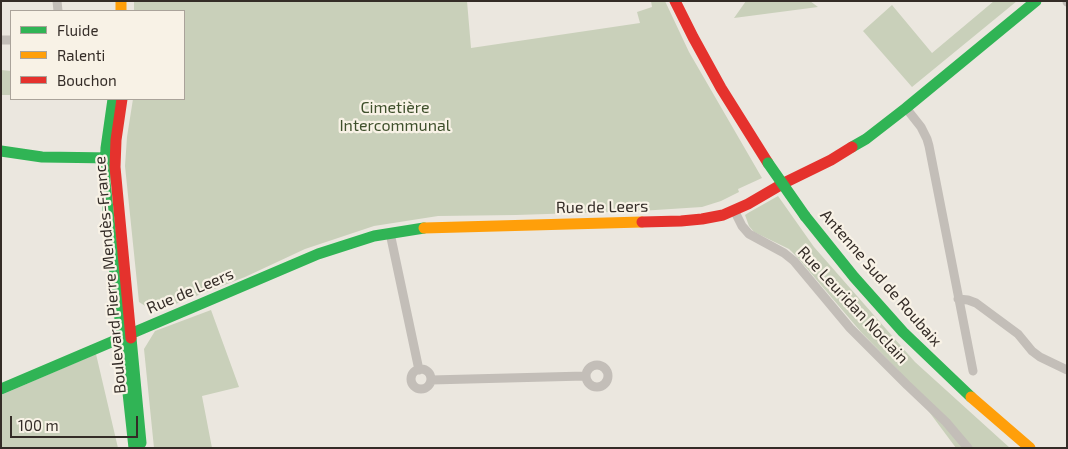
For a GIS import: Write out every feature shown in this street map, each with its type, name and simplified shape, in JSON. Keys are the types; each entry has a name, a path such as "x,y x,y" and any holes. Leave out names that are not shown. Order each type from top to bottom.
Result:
{"main road":[{"name":"Antenne Sud de Roubaix","path":"676,1 721,88 768,163 805,216 842,263 903,332 975,401 1030,448"},
{"name":"Rue de Leers","path":"1,389 318,254 390,233 432,227 692,220 723,215 844,153 866,139 1036,1"},
{"name":"Boulevard Pierre Mendès-France","path":"110,158 107,138 113,100"},
{"name":"Boulevard Pierre Mendès-France","path":"122,100 116,140 110,158 106,182 142,448"},
{"path":"1,151 35,156 110,158"},
{"name":"Boulevard Pierre Mendès-France","path":"127,336 134,448"}],"street":[{"path":"906,108 925,134 929,146 973,371"},
{"name":"Rue Leuridan Noclain","path":"734,210 742,226 749,234 784,253 794,261 850,328 906,385 946,422 968,448"},
{"path":"390,233 419,370"},
{"path":"958,299 976,302 1018,334 1032,351 1040,357 1067,370"},
{"path":"419,370 428,372 431,377 430,384 426,388 419,389 414,386 411,380 416,371 419,370"},
{"path":"431,380 585,376"}],"green space":[{"name":"Cimetière Intercommunal","path":"134,1 467,1 471,48 640,23 637,12 652,7 651,1 665,1 689,52 762,178 738,189 739,192 721,201 702,207 640,211 438,216 374,226 305,249 245,277 155,312 139,302 125,166 127,137 133,100 185,100 185,10 134,10"},
{"path":"746,1 810,1 818,7 734,18"},
{"path":"994,1 1017,1 912,87 863,31 892,5 932,53"},
{"path":"1,70 10,71 10,95 1,95"},
{"path":"778,196 814,247 915,362 1010,448 956,448 898,370 861,332 797,257 789,249 754,232 749,226 745,215"},
{"path":"211,310 239,387 202,396 212,448 154,448 144,349 155,331"},
{"path":"96,354 118,448 1,448 1,395"}],"traffic: fast":[{"path":"852,147 866,139 906,108 1036,1"},
{"path":"113,100 106,148 105,182 134,448"},
{"path":"1,151 42,157 113,158"},
{"path":"768,163 805,216"},
{"path":"805,216 854,277 903,332 971,397"},
{"path":"1,389 318,254 374,236 424,228"},
{"path":"131,338 141,443"}],"traffic: slow":[{"path":"121,1 121,10"},
{"path":"424,228 642,222"},
{"path":"971,397 1030,448"}],"traffic: jam":[{"path":"675,1 721,88 768,163"},
{"path":"122,100 116,140 115,167 131,338"},
{"path":"642,222 681,221 723,215 748,204 852,147"}]}
